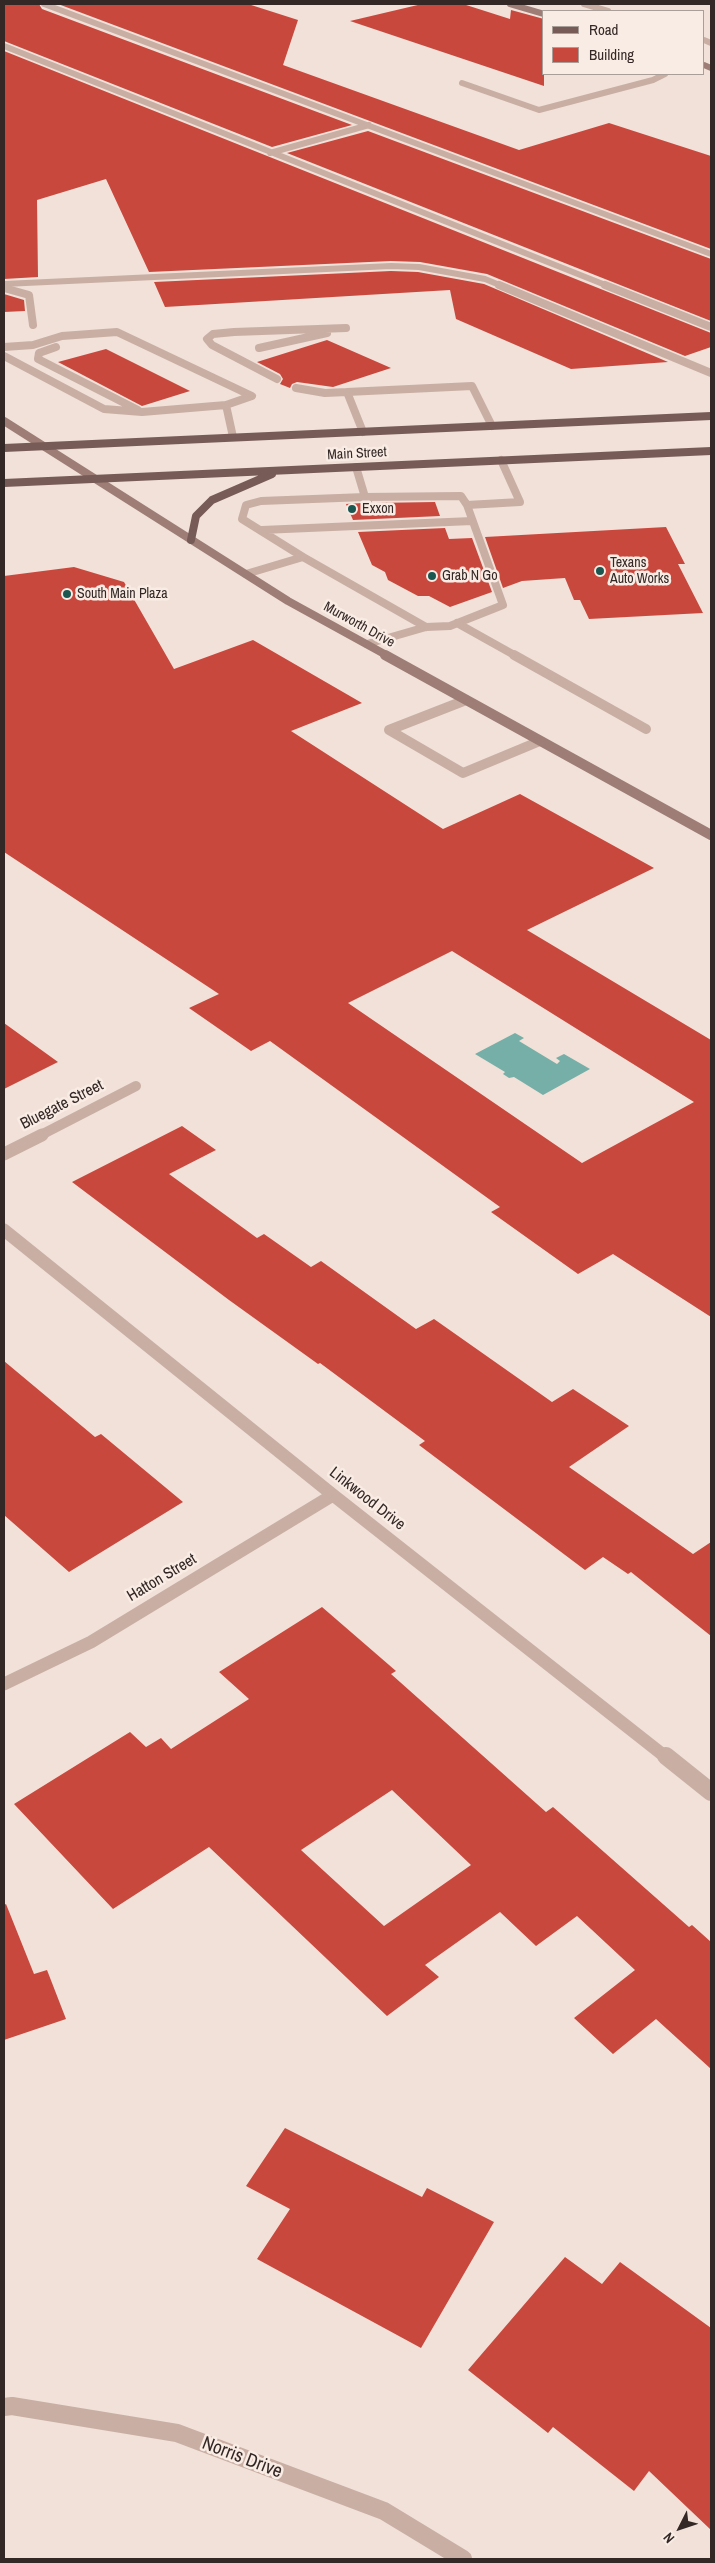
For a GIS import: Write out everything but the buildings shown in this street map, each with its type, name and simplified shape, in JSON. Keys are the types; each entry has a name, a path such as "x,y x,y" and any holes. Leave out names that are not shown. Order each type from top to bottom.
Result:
{"main road":[{"name":"Main Street","path":"4,448 711,416"},
{"name":"Main Street","path":"4,483 711,451"},
{"path":"191,540 196,516 212,500 281,470"}],"street":[{"path":"44,4 711,254"},
{"path":"510,4 542,13"},
{"path":"584,4 605,10"},
{"path":"4,46 270,153 288,157 711,327"},
{"path":"652,75 660,75"},
{"path":"462,83 539,110 653,80 656,76"},
{"path":"270,153 369,125"},
{"path":"4,284 391,266 419,267 485,279 711,373"},
{"path":"4,288 29,295 33,325"},
{"path":"259,348 302,340 346,328 234,332 213,334 207,339 212,346 277,379"},
{"path":"4,347 33,345 62,336 117,332 252,396 226,405 142,412 104,409 4,356"},
{"path":"104,333 39,353 38,359 142,412"},
{"path":"296,388 314,392 347,392 472,386 492,426"},
{"path":"347,392 363,432"},
{"path":"226,405 233,438"},
{"name":"Murworth Drive","path":"4,421 246,574 466,700 711,835"},
{"path":"468,505 520,502 501,460"},
{"path":"356,467 366,500"},
{"path":"367,644 426,628 450,626 504,605 472,521 468,505 461,496 290,503 261,501 246,505 242,519 303,557 426,628"},
{"path":"410,512 414,523"},
{"path":"372,514 375,525"},
{"path":"335,516 338,527"},
{"path":"295,519 297,529"},
{"path":"262,530 472,521"},
{"path":"246,574 303,557"},
{"path":"457,623 646,729"},
{"path":"466,700 389,730 463,773 540,741"},
{"name":"Bluegate Street","path":"4,1154 136,1086"},
{"name":"Linkwood Drive","path":"4,1230 333,1494 711,1792"},
{"name":"Hatton Street","path":"4,1684 91,1642 333,1494"},
{"name":"Norris Drive","path":"4,2407 12,2406 177,2434 384,2511 463,2559"}],"water":[{"path":"515,1033 524,1038 519,1041 557,1064 560,1061 556,1058 564,1054 590,1069 543,1095 514,1077 509,1078 503,1074 505,1072 475,1054"}],"place":[{"name":"Exxon","path":"352,509"},
{"name":"Texans Auto Works","path":"600,571"},
{"name":"Grab N Go","path":"432,576"},
{"name":"South Main Plaza","path":"67,594"}]}
